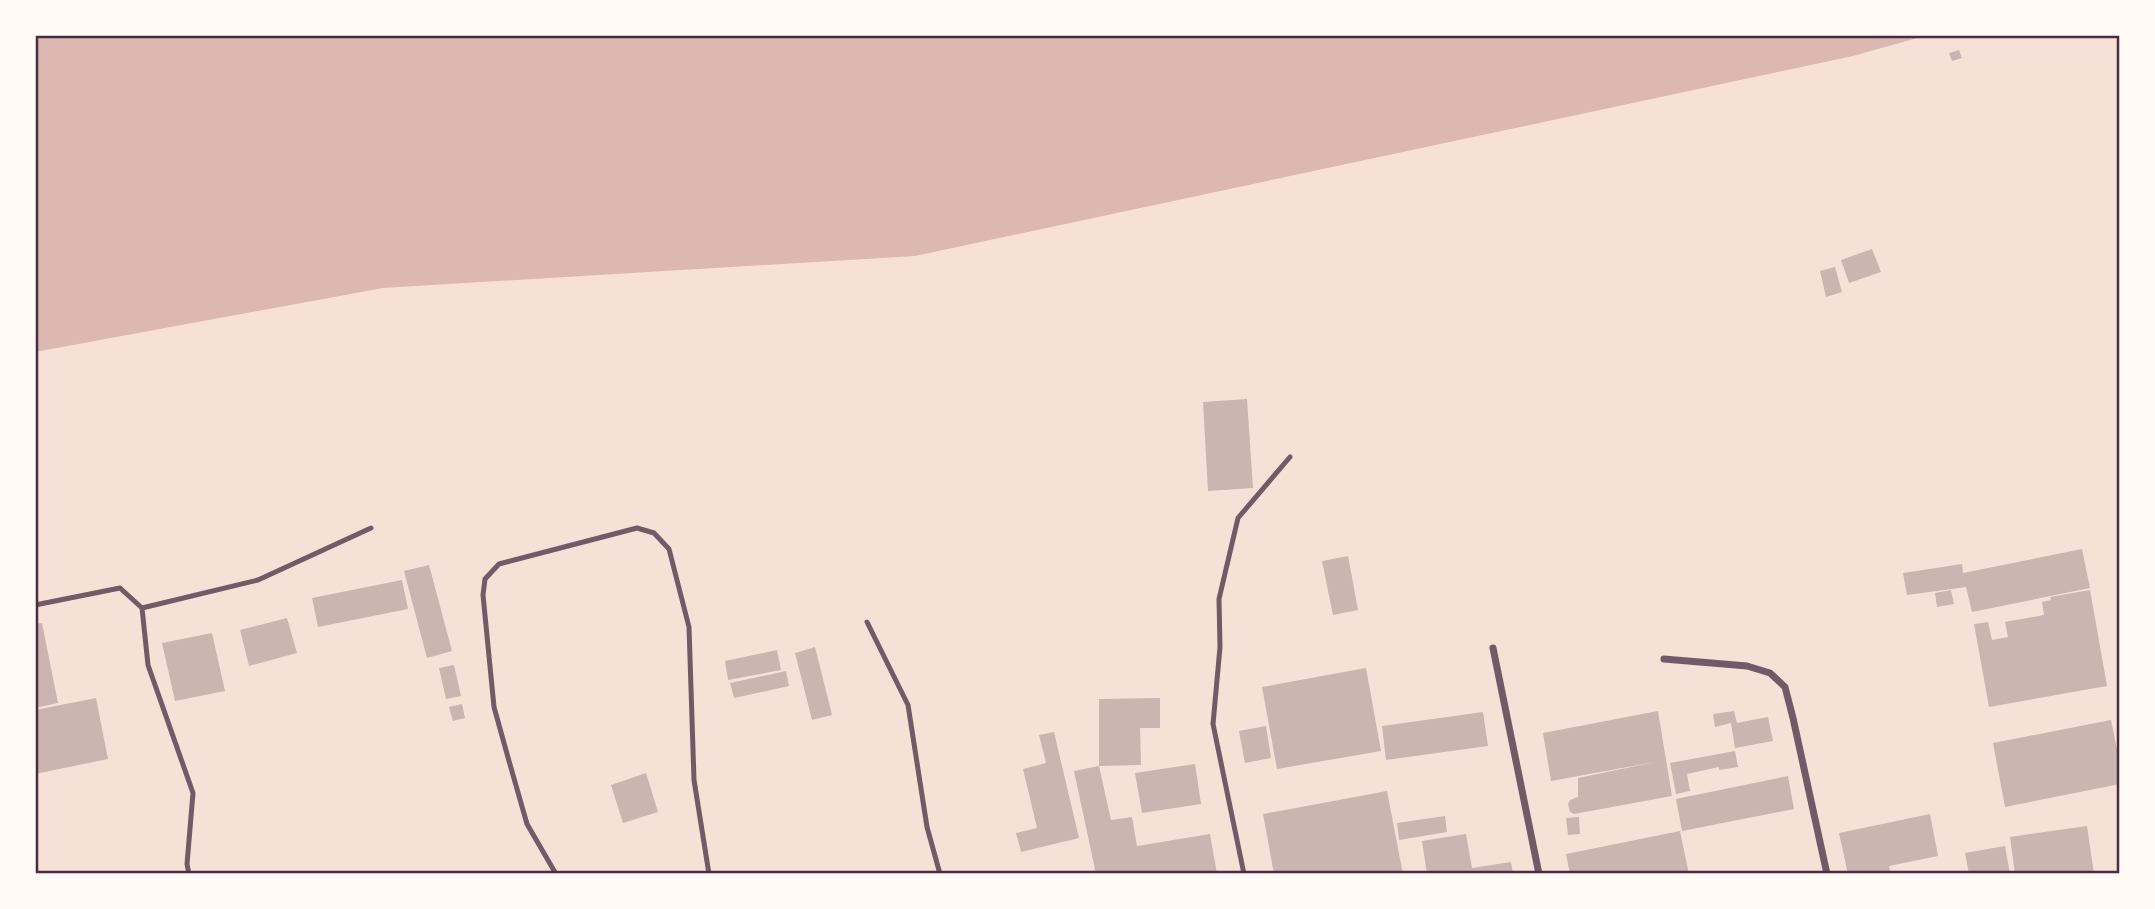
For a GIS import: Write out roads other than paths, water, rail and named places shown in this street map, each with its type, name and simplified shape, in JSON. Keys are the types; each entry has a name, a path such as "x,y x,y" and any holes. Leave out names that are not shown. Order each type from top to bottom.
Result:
{"street":[{"path":"1493,648 1539,874"},
{"path":"1664,659 1747,666 1770,673 1785,687 1827,874"}],"lane":[{"path":"1244,874 1213,723 1220,647 1219,599 1238,519 1290,457"},
{"path":"142,608 258,580 371,527"},
{"path":"556,874 527,824 494,707 483,595 485,579 499,564 637,527 654,533 669,549 689,627 694,780 709,874"},
{"path":"35,606 120,588 142,608 148,665 193,793 187,864 189,874"},
{"path":"867,622 908,705 927,827 940,874"}]}
